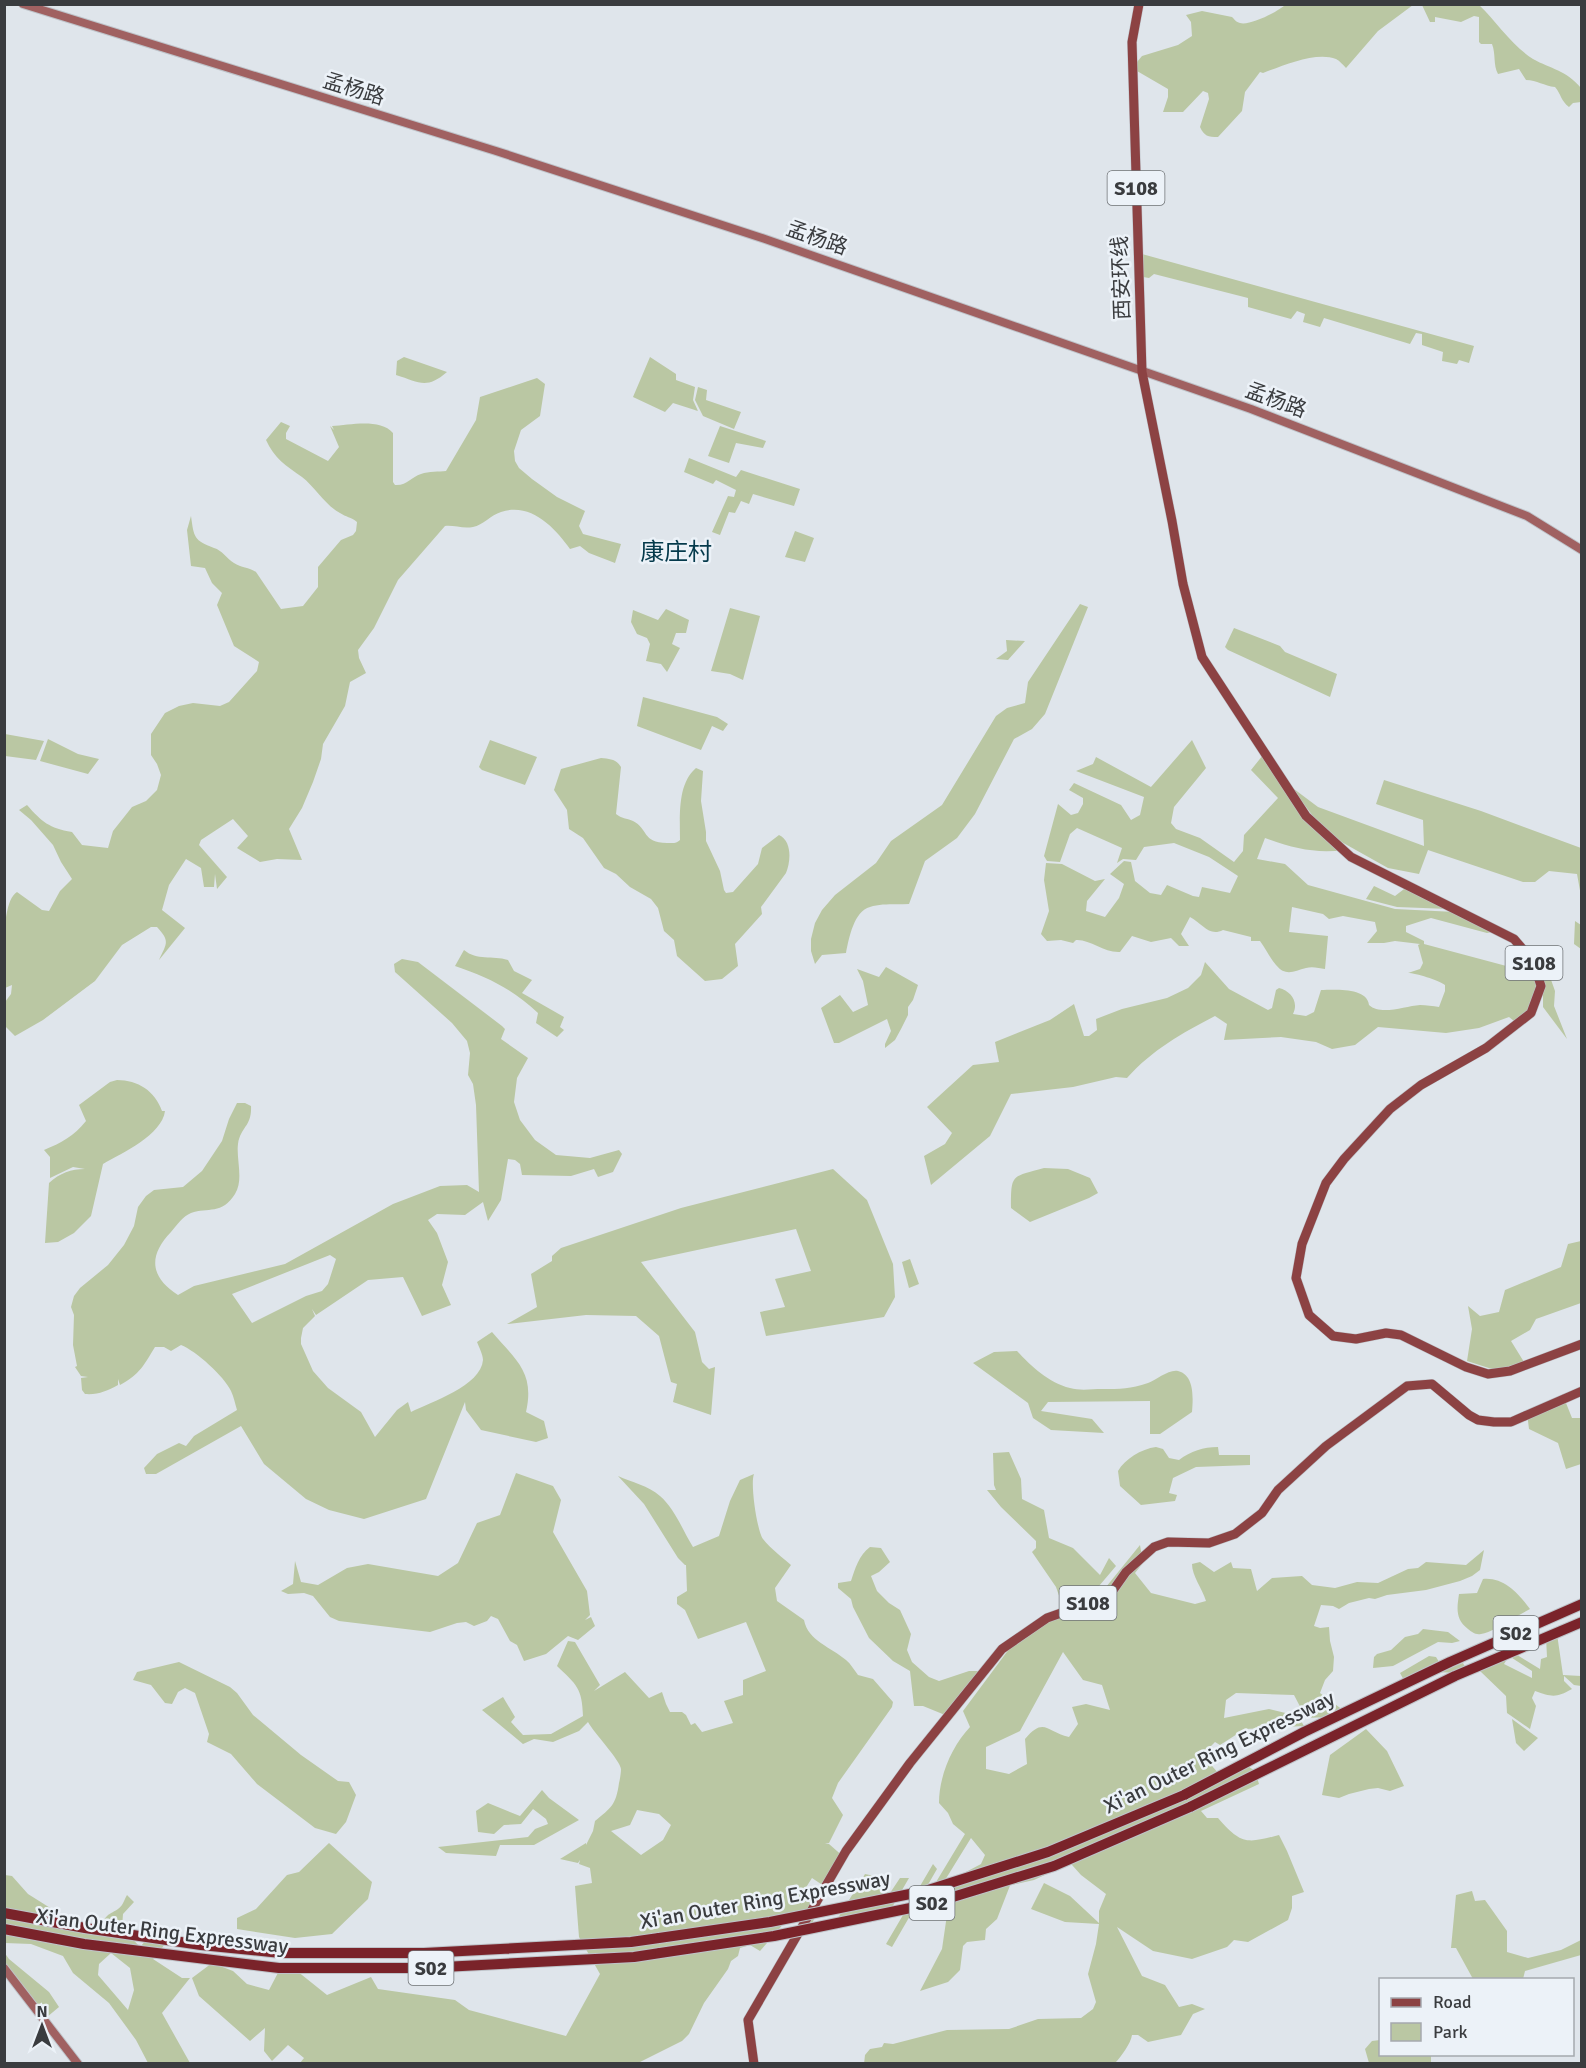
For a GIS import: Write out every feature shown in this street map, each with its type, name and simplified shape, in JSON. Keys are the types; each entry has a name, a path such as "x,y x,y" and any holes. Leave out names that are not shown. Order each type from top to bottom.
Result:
{"highway":[{"name":"Xi'an Outer Ring Expressway","path":"4,1912 85,1928 201,1945 281,1953 424,1953 631,1942 770,1922 925,1891 1048,1851 1184,1795 1304,1732 1410,1681 1581,1605"},
{"name":"Xi'an Outer Ring Expressway","path":"4,1929 84,1944 279,1968 424,1968 634,1957 774,1936 930,1904 1054,1866 1190,1807 1416,1694 1581,1622"}],"main road":[{"name":"西安环线","path":"1139,4 1132,42 1142,372"},
{"name":"S108","path":"1142,372 1183,584 1202,657 1228,698 1306,816 1351,857 1514,939 1533,961 1541,986 1530,1013 1486,1048 1421,1085 1390,1109 1344,1159 1326,1183 1302,1244 1296,1278 1309,1315 1333,1336 1356,1339 1386,1333 1401,1335 1466,1367 1488,1374 1510,1371 1581,1344"},
{"name":"S108","path":"754,2064 748,2020 846,1851 910,1763 1002,1650 1047,1618 1109,1596 1126,1572 1154,1547 1168,1542 1209,1543 1234,1534 1262,1513 1278,1490 1326,1446 1407,1386 1432,1384 1469,1415 1478,1420 1494,1422 1511,1422 1581,1390"}],"street":[{"name":"孟杨路","path":"23,4 496,151 765,239 1251,409 1527,516 1581,550"},
{"path":"4,1968 78,2064"}],"green space":[{"path":"1285,5 1413,5 1378,31 1346,68 1336,59 1319,57 1299,60 1263,73 1260,72 1245,92 1242,111 1218,137 1207,135 1200,127 1209,99 1208,93 1203,91 1183,112 1163,112 1168,89 1137,71 1137,62 1142,56 1178,45 1192,36 1191,22 1186,15 1202,11 1232,17 1237,22 1245,23 1264,17"},
{"path":"1422,5 1479,5 1525,53 1575,82 1581,88 1581,102 1573,103 1569,107 1555,87 1526,80 1519,69 1498,74 1492,44 1479,42 1479,17 1474,16 1461,22 1435,17 1435,22 1430,22"},
{"path":"1142,254 1474,346 1469,363 1459,360 1457,364 1442,361 1443,352 1422,345 1422,334 1416,333 1410,344 1324,318 1320,327 1303,322 1305,314 1297,311 1291,319 1248,307 1248,298 1154,274 1149,278 1143,277"},
{"path":"404,357 447,372 428,383 396,375 397,361"},
{"path":"650,357 676,374 676,380 695,387 693,400 698,411 673,403 665,412 633,397"},
{"path":"537,378 545,384 540,416 521,430 514,451 515,461 519,468 557,497 585,511 579,526 583,534 621,544 615,563 589,553 580,546 570,549 549,525 532,514 522,511 501,512 473,527 445,526 398,580 374,628 358,650 366,673 350,682 345,706 323,744 321,759 313,782 302,808 289,829 302,860 277,859 260,862 237,848 248,836 233,819 201,840 199,845 227,877 217,889 215,874 214,887 204,887 201,868 186,859 169,885 162,910 185,928 159,960 166,942 157,927 151,927 122,945 95,981 43,1020 15,1036 5,1026 5,1002 11,994 12,985 5,988 4,936 8,908 17,892 42,910 49,911 60,891 72,879 53,845 19,810 27,805 46,823 72,832 82,845 108,848 113,831 132,807 146,801 157,790 161,775 151,755 151,734 165,713 179,706 193,703 220,706 229,702 257,671 259,662 234,646 217,605 222,593 212,583 205,568 191,566 187,530 191,516 196,537 202,543 220,551 237,565 256,572 281,609 303,606 318,587 318,567 341,540 353,535 357,522 330,505 307,481 273,452 266,440 281,422 290,426 286,439 328,461 339,447 330,426 334,430 332,426 364,424 381,425 387,428 393,433 393,482 399,485 424,473 446,471 476,420 480,397"},
{"path":"698,387 707,390 706,400 741,412 734,429 703,416 695,400"},
{"path":"720,426 766,441 763,448 736,443 729,463 708,456"},
{"path":"689,458 736,477 741,470 800,489 794,506 753,494 749,504 741,501 735,513 729,512 720,535 712,532 728,496 734,497 736,490 716,480 713,484 684,472"},
{"path":"795,531 814,538 805,562 785,557"},
{"path":"1080,604 1088,607 1045,714 1032,729 1014,739 975,814 957,838 925,861 909,904 879,905 864,910 853,926 846,953 822,955 815,964 811,951 811,939 815,923 822,910 835,895 876,863 891,841 942,805 996,716 1007,708 1025,703 1028,682"},
{"path":"730,608 760,616 743,680 730,674 711,671"},
{"path":"666,609 689,620 686,633 676,633 672,644 680,648 667,672 661,664 646,661 650,644 647,638 637,634 631,622 633,610 658,620"},
{"path":"1234,628 1280,646 1285,652 1337,674 1330,697 1228,650 1225,647"},
{"path":"1006,640 1025,641 1008,660 996,659 1007,651"},
{"path":"643,697 717,717 728,724 723,731 712,726 701,750 637,726"},
{"path":"5,734 44,741 36,760 5,756"},
{"path":"48,739 78,754 99,759 88,774 40,761"},
{"path":"490,740 537,757 525,785 479,767"},
{"path":"1192,740 1206,768 1174,807 1171,823 1176,829 1200,838 1234,862 1243,851 1244,835 1278,798 1251,770 1263,755 1308,821 1344,850 1304,849 1265,838 1257,859 1285,864 1308,885 1395,909 1455,912 1492,932 1487,933 1431,918 1406,926 1406,932 1424,941 1424,944 1536,974 1537,1003 1519,1025 1509,1017 1479,1028 1446,1033 1378,1027 1355,1045 1332,1049 1316,1042 1281,1037 1224,1040 1227,1024 1215,1016 1168,1043 1127,1078 1116,1077 1073,1087 1011,1094 990,1136 931,1185 924,1156 945,1144 952,1133 927,1107 973,1065 999,1062 995,1042 1050,1020 1074,1004 1084,1036 1089,1036 1097,1030 1096,1019 1122,1009 1167,998 1188,988 1201,975 1205,962 1229,989 1268,1010 1272,1008 1276,990 1279,988 1293,998 1295,1010 1293,1014 1306,1016 1314,1012 1321,990 1356,992 1367,999 1369,1005 1380,1010 1420,1005 1439,1007 1445,985 1427,977 1408,973 1420,969 1423,963 1418,945 1420,944 1395,941 1367,943 1377,931 1375,922 1343,916 1329,919 1323,914 1292,907 1289,932 1328,936 1325,969 1311,967 1290,972 1283,971 1260,941 1251,941 1251,937 1223,930 1210,931 1190,917 1181,934 1189,946 1179,946 1171,938 1151,942 1132,936 1120,952 1114,952 1081,940 1073,943 1061,940 1047,941 1041,934 1049,911 1044,880 1046,863 1062,864 1095,881 1105,879 1087,901 1086,911 1105,917 1119,898 1124,884 1110,874 1124,861 1131,862 1135,881 1150,893 1161,895 1167,885 1199,897 1202,887 1230,893 1238,876 1209,857 1174,843 1144,847 1136,860 1123,859 1117,863 1122,848 1077,828 1070,834 1060,862 1047,861 1044,856 1058,804 1071,815 1078,813 1083,804 1083,798 1069,790 1074,783 1121,805 1131,820 1140,815 1144,797 1076,771 1093,764 1096,757 1151,787"},
{"path":"601,758 615,761 621,767 616,814 638,824 649,838 659,842 674,843 680,840 680,811 685,783 696,768 703,771 701,801 706,841 720,871 726,893 733,892 758,864 762,848 779,835 786,842 789,863 786,873 761,907 762,914 735,944 738,966 722,979 705,981 677,956 674,940 664,931 658,908 651,899 604,868 583,838 569,829 567,810 554,790 561,769"},
{"path":"1384,780 1481,811 1581,848 1581,896 1577,874 1549,871 1535,882 1523,882 1428,850 1419,874 1388,868 1338,840 1319,824 1290,786 1318,807 1424,846 1423,820 1376,804"},
{"path":"1374,886 1395,896 1408,886 1450,909 1397,907 1366,899"},
{"path":"1575,921 1581,925 1581,949 1574,944"},
{"path":"464,950 474,956 508,960 514,971 532,980 522,993 564,1017 560,1027 564,1030 557,1037 536,1023 538,1013 509,990 489,979 455,966"},
{"path":"1532,955 1544,960 1555,991 1554,1006 1567,1039 1543,1007 1543,977"},
{"path":"402,959 418,962 505,1029 501,1039 528,1058 517,1078 514,1102 520,1120 535,1140 556,1155 590,1158 619,1150 622,1154 613,1172 598,1177 594,1169 571,1176 522,1175 520,1164 508,1159 501,1200 488,1221 483,1202 465,1215 437,1214 428,1220 437,1233 448,1262 442,1285 451,1305 422,1316 403,1277 368,1280 316,1315 312,1309 315,1316 303,1328 301,1344 313,1371 328,1388 361,1412 375,1437 397,1410 408,1402 411,1412 454,1392 474,1378 483,1360 477,1342 492,1332 516,1359 526,1376 528,1398 526,1412 544,1421 548,1438 536,1442 481,1430 466,1410 465,1402 426,1499 364,1519 329,1510 306,1499 264,1464 241,1426 156,1474 146,1474 144,1468 157,1454 179,1443 186,1446 194,1436 237,1410 232,1393 209,1365 181,1345 171,1351 164,1347 155,1347 141,1369 127,1381 120,1385 118,1379 118,1385 110,1389 85,1394 82,1390 81,1378 88,1377 81,1376 75,1367 77,1366 73,1345 74,1315 71,1307 74,1296 80,1288 108,1265 124,1245 134,1226 138,1207 146,1196 154,1190 183,1187 202,1171 222,1141 237,1103 251,1106 251,1113 238,1144 239,1182 235,1194 220,1208 197,1211 185,1216 158,1249 155,1266 157,1273 162,1281 178,1295 194,1286 285,1264 393,1204 440,1186 467,1185 479,1192 476,1105 473,1084 468,1075 470,1053 467,1041 452,1023 395,972 394,964","holes":["330,1255 336,1259 328,1284 322,1291 306,1296 252,1323 232,1294"]},
{"path":"886,967 918,985 908,1007 908,1015 895,1040 885,1048 891,1031 887,1019 839,1043 834,1043 821,1008 840,995 853,1012 868,1005 863,981 857,969 879,977"},
{"path":"117,1080 132,1082 150,1092 162,1111 165,1111 162,1120 157,1128 140,1142 103,1164 91,1216 74,1233 58,1242 45,1243 49,1183 66,1172 85,1169 73,1167 50,1178 50,1157 44,1150 62,1142 77,1131 86,1121 79,1105 110,1082"},
{"path":"1044,1168 1068,1169 1090,1178 1098,1193 1030,1222 1011,1208 1013,1183 1025,1173"},
{"path":"833,1169 867,1200 893,1264 895,1297 884,1317 766,1336 760,1312 785,1307 775,1279 811,1271 796,1229 641,1262 695,1332 702,1362 709,1369 715,1367 711,1415 673,1402 677,1384 671,1382 659,1336 636,1316 586,1315 507,1324 537,1307 531,1274 552,1261 552,1256 561,1248 681,1208"},
{"path":"1581,1241 1581,1303 1536,1319 1530,1330 1511,1341 1524,1362 1495,1370 1467,1361 1472,1329 1468,1306 1480,1316 1499,1312 1505,1290 1561,1267 1568,1244"},
{"path":"910,1259 919,1284 909,1288 902,1262"},
{"path":"1017,1351 1048,1378 1070,1388 1131,1388 1174,1371 1184,1373 1192,1388 1192,1412 1160,1434 1150,1434 1150,1401 1048,1402 1041,1411 1092,1419 1104,1433 1051,1430 1033,1418 1028,1403 973,1363 994,1352"},
{"path":"1564,1398 1572,1418 1581,1418 1581,1464 1566,1469 1558,1443 1529,1429 1527,1413"},
{"path":"1156,1447 1163,1449 1169,1458 1179,1460 1197,1450 1218,1447 1219,1455 1250,1455 1250,1465 1196,1467 1173,1478 1169,1493 1177,1495 1175,1501 1141,1505 1120,1486 1118,1471 1134,1455"},
{"path":"1009,1452 1021,1479 1022,1499 1044,1510 1049,1538 1073,1548 1100,1575 1109,1558 1116,1566 1099,1586 1063,1607 1056,1587 1032,1552 1036,1548 1036,1541 987,1490 996,1490 993,1453"},
{"path":"516,1473 553,1486 561,1500 553,1532 587,1591 590,1615 585,1620 591,1617 595,1626 578,1640 568,1636 546,1654 524,1661 517,1645 510,1641 498,1619 491,1616 487,1621 474,1626 466,1622 457,1623 430,1632 339,1621 330,1617 313,1596 304,1593 288,1594 281,1591 293,1584 295,1561 301,1582 318,1585 347,1568 368,1564 438,1576 458,1563 477,1523 500,1515"},
{"path":"754,1474 756,1517 763,1539 791,1565 775,1588 777,1601 804,1620 810,1633 846,1660 858,1675 873,1679 893,1702 892,1707 838,1783 832,1798 843,1815 829,1843 825,1844 829,1844 845,1858 827,1888 812,1878 805,1889 821,1903 811,1926 792,1914 760,1951 750,1945 740,1948 738,1956 731,1961 728,1969 704,2003 689,2034 682,2041 638,2063 300,2063 304,2058 288,2045 272,2061 264,2051 265,2028 250,2041 199,1996 192,1978 212,1963 233,1971 247,1984 269,1990 281,1967 292,1967 327,1995 371,1977 378,1989 455,2000 469,2010 566,2036 600,1974 579,1937 575,1886 592,1883 590,1868 579,1864 580,1860 578,1863 560,1859 586,1843 586,1845 595,1821 609,1809 618,1790 620,1765 588,1722 579,1731 553,1742 534,1739 523,1744 482,1710 503,1697 515,1717 511,1722 523,1735 551,1734 583,1716 580,1693 557,1666 568,1641 575,1642 600,1685 594,1691 625,1672 649,1698 662,1692 670,1712 682,1712 691,1725 695,1723 702,1732 733,1723 724,1701 743,1695 743,1680 766,1671 746,1622 698,1639 685,1610 677,1604 677,1597 687,1591 686,1565 678,1558 644,1504 618,1476 660,1496 674,1514 693,1547 719,1536 730,1501 740,1480","holes":["637,1810 659,1814 671,1825 663,1840 641,1855 611,1831 630,1825"]},
{"path":"1140,1545 1143,1563 1135,1573 1151,1593 1195,1604 1206,1601 1192,1569 1192,1564 1200,1562 1214,1572 1231,1562 1233,1568 1251,1569 1257,1591 1272,1578 1302,1576 1312,1585 1335,1588 1357,1582 1378,1583 1408,1569 1418,1568 1426,1562 1466,1565 1484,1550 1480,1570 1460,1581 1426,1590 1387,1595 1375,1599 1369,1598 1349,1603 1339,1609 1321,1605 1314,1626 1329,1627 1334,1657 1333,1671 1325,1680 1320,1693 1351,1716 1306,1718 1294,1695 1236,1693 1226,1700 1224,1718 1269,1709 1298,1716 1304,1726 1245,1729 1220,1745 1215,1742 1208,1749 1206,1759 1219,1774 1242,1762 1255,1771 1259,1784 1201,1811 1207,1818 1218,1818 1233,1833 1245,1840 1259,1840 1279,1835 1304,1892 1292,1896 1292,1908 1288,1920 1248,1942 1234,1940 1227,1947 1192,1959 1153,1951 1117,1927 1142,1976 1165,1985 1179,2007 1192,2004 1205,2009 1193,2014 1181,2035 1148,2042 1138,2035 1132,2035 1130,2042 1115,2063 864,2064 865,2055 870,2049 882,2047 884,2043 893,2044 947,2030 1009,2029 1038,2019 1081,2018 1093,2009 1096,2002 1088,1974 1099,1924 1065,1922 1031,1909 1044,1883 1070,1896 1099,1923 1099,1911 1106,1894 1081,1875 1064,1856 1051,1872 1034,1880 1011,1885 1011,1883 997,1919 986,1929 985,1940 967,1942 963,1946 960,1970 948,1982 920,1991 942,1949 950,1894 964,1873 981,1864 985,1855 971,1838 929,1906 921,1907 965,1834 953,1824 948,1813 939,1803 941,1782 952,1752 970,1727 963,1711 1015,1641 1102,1592","holes":["1063,1652 1083,1680 1102,1685 1110,1710 1086,1704 1072,1707 1078,1724 1069,1737 1046,1728 1037,1728 1025,1739 1027,1764 1009,1774 986,1769 986,1747 1020,1731"]},
{"path":"870,1547 881,1548 890,1562 871,1576 877,1591 900,1610 911,1634 907,1650 912,1662 929,1677 939,1681 969,1671 985,1671 950,1717 923,1706 914,1706 910,1671 893,1661 869,1638 851,1599 838,1588 838,1583 851,1581 860,1558"},
{"path":"1483,1579 1491,1579 1504,1584 1516,1592 1530,1609 1512,1619 1509,1617 1512,1620 1488,1632 1475,1634 1464,1625 1459,1617 1459,1594 1477,1593"},
{"path":"1423,1629 1448,1632 1460,1641 1438,1642 1393,1666 1373,1668 1374,1657 1377,1654 1391,1650 1405,1637 1418,1634"},
{"path":"1557,1634 1563,1675 1581,1676 1581,1686 1574,1685 1564,1676 1564,1681 1572,1689 1567,1692 1554,1696 1535,1691 1532,1698 1536,1706 1530,1729 1507,1713 1506,1696 1480,1671 1514,1653 1540,1669 1541,1659 1547,1657 1546,1637","holes":["1509,1656 1532,1671 1532,1678 1504,1664"]},
{"path":"1429,1656 1436,1657 1444,1670 1463,1663 1468,1673 1429,1672 1406,1684 1400,1673"},
{"path":"179,1662 230,1687 253,1715 301,1755 338,1781 349,1782 356,1795 346,1822 336,1834 315,1828 257,1784 231,1754 207,1742 209,1734 195,1693 185,1688 178,1692 172,1704 165,1703 151,1685 133,1680 137,1672"},
{"path":"1512,1719 1538,1738 1524,1751 1516,1743"},
{"path":"1366,1729 1387,1751 1404,1786 1390,1791 1378,1788 1369,1789 1339,1798 1322,1795 1330,1755"},
{"path":"542,1790 549,1798 579,1820 534,1845 500,1845 496,1856 446,1853 438,1847 528,1837 535,1829 548,1824 546,1819 533,1809 521,1824 504,1825 494,1834 478,1832 476,1811 488,1803 520,1816"},
{"path":"329,1843 372,1882 368,1899 332,1934 295,1938 237,1929 237,1918 256,1909 287,1875 299,1872"},
{"path":"933,1864 937,1869 892,1947 886,1944"},
{"path":"865,1874 879,1877 876,1883 890,1893 900,1878 909,1878 887,1916 838,1918"},
{"path":"5,1875 12,1876 28,1894 63,1916 83,1934 102,1928 107,1916 122,1905 127,1895 134,1902 123,1914 122,1928 140,1947 157,1928 169,1939 153,1959 182,1978 190,1978 162,2013 190,2063 148,2063 136,2040 109,2003 73,1973 63,1956 31,1944 5,1943","holes":["111,1953 130,1968 134,1990 128,2010 98,1975 99,1964"]},
{"path":"1472,1891 1475,1901 1485,1900 1507,1931 1507,1952 1528,1958 1561,1950 1581,1940 1581,1955 1525,1971 1523,1978 1472,1978 1456,1948 1451,1948 1456,1895"},
{"path":"4,1952 9,1959 49,1992 59,2007 47,2017 5,1968"},
{"path":"1379,2040 1379,2056 1431,2056 1431,2062 1369,2063 1365,2049 1372,2041"}],"district":[{"name":"康庄村","path":"676,552"}]}
